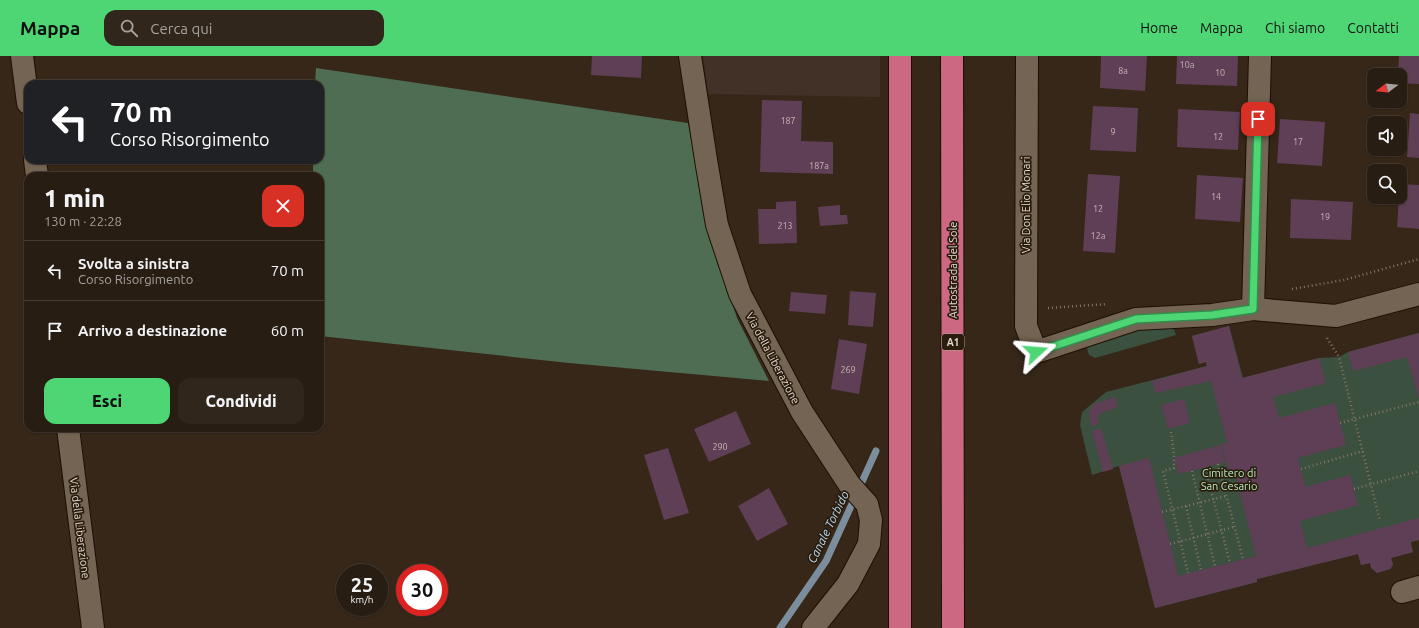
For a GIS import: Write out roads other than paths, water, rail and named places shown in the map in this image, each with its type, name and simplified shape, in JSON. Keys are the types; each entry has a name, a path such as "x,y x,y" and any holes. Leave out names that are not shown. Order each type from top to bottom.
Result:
{"highway":[{"path":"900,56 900,628"},
{"name":"Autostrada del Sole","path":"952,56 953,628"}],"street":[{"path":"22,56 25,80"},
{"name":"Via della Liberazione","path":"690,56 717,225 740,294 802,412 849,484 867,504 871,520 869,544 848,584 813,628"},
{"name":"Via Don Elio Monari","path":"1027,56 1026,326 1036,352 1136,319 1212,315 1253,309"},
{"path":"1260,56 1253,309 1336,316 1419,294"},
{"name":"Via della Liberazione","path":"68,432 93,628"}],"waterway":[{"name":"Canale Torbido","path":"780,628 826,561 876,451"}],"park label":[{"name":"Cimitero di San Cesario","path":"1229,479"}]}
